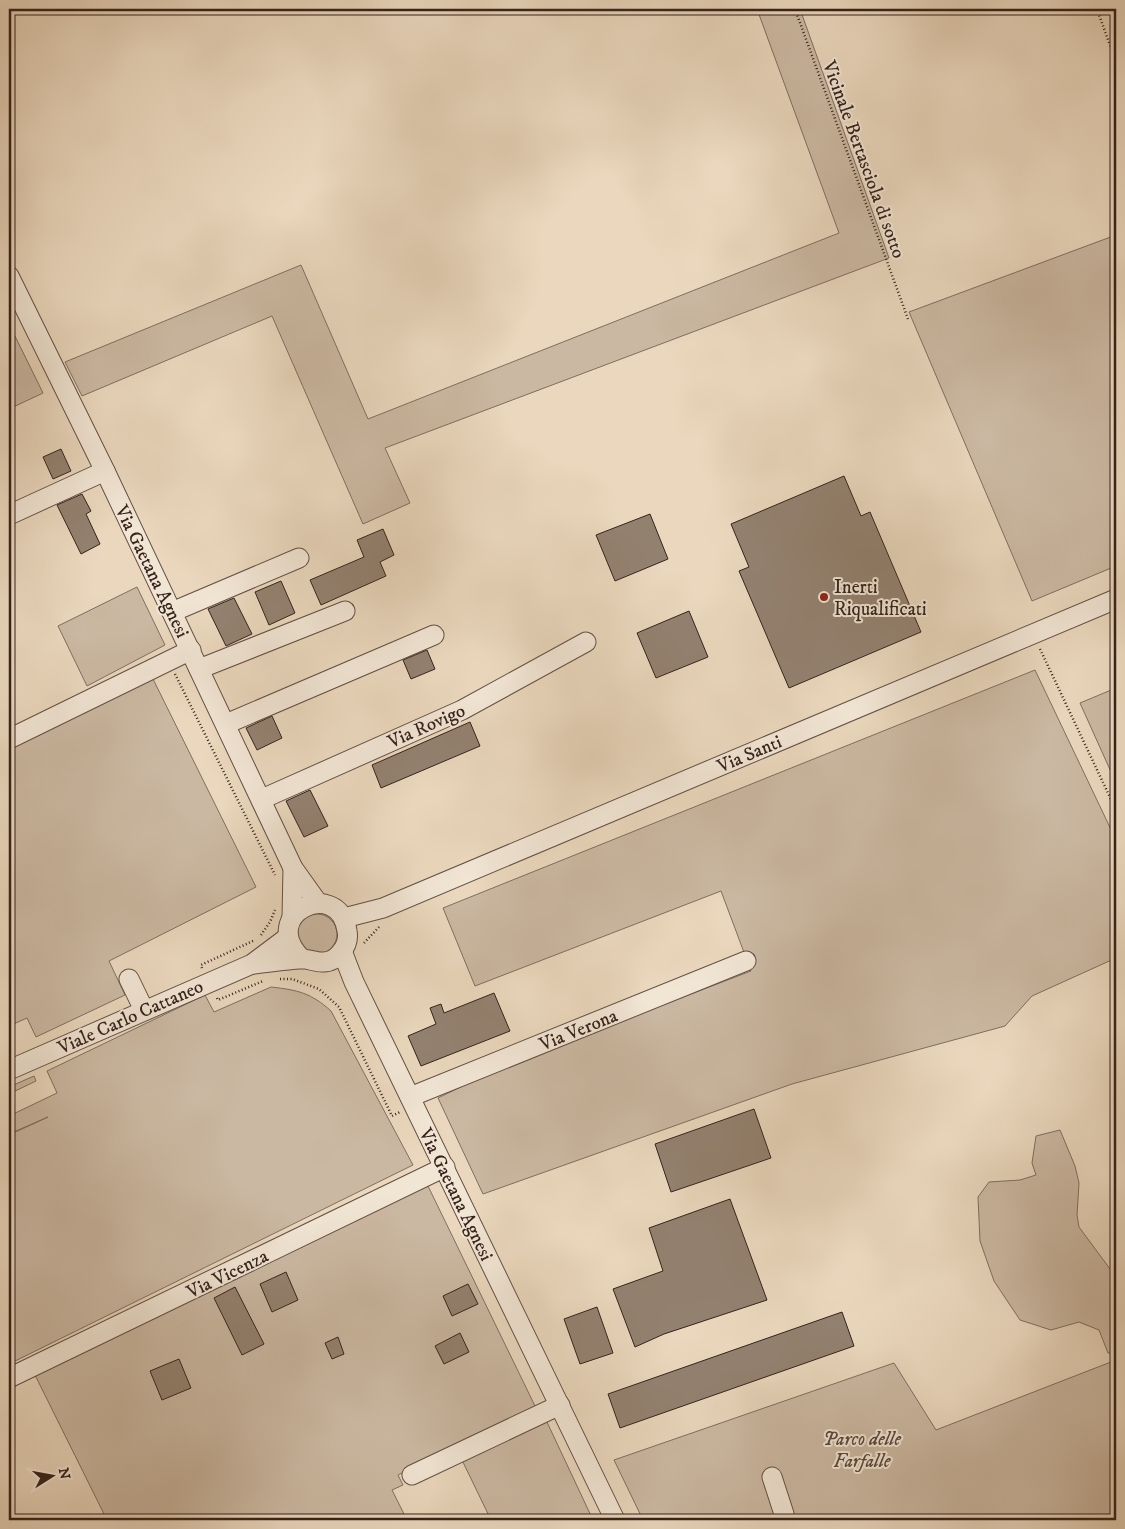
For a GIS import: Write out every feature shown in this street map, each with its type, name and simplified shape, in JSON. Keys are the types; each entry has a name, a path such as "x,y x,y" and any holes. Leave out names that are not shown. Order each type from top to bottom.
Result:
{"street":[{"name":"Via Gaetana Agnesi","path":"9,276 191,650 293,868 318,903"},
{"path":"9,515 105,471"},
{"path":"172,612 299,558"},
{"name":"Via Santi","path":"346,926 384,916 1116,599"},
{"path":"199,669 344,611"},
{"path":"226,724 434,635"},
{"name":"Via Rovigo","path":"262,799 462,710 586,642"},
{"path":"9,739 191,650"},
{"name":"Via Gaetana Agnesi","path":"292,917 293,868"},
{"path":"324,963 342,951 346,926 334,907 318,903 303,906 292,917 288,927 288,937 293,950 302,959 324,963 354,982"},
{"name":"Viale Carlo Cattaneo","path":"9,1070 252,964 288,937"},
{"name":"Via Gaetana Agnesi","path":"342,951 354,982 412,1102 446,1167 615,1520"},
{"name":"Viale Carlo Cattaneo","path":"252,964 302,959"},
{"name":"Via Verona","path":"412,1102 746,961"},
{"path":"129,979 144,1010"},
{"name":"Via Vicenza","path":"9,1378 446,1167"},
{"path":"412,1475 560,1405"},
{"path":"772,1477 784,1514"}],"path":[{"name":"Vicinale Bertasciola di sotto","path":"795,9 908,319"},
{"path":"1097,9 1116,62"},
{"path":"1040,650 1116,810"},
{"path":"362,948 384,916"},
{"path":"209,982 218,1000 246,986 270,979"},
{"path":"277,979 292,979 319,989 339,1007 392,1116 412,1102"}],"green space":[{"path":"757,9 800,9 889,258 385,448 410,503 363,524 272,316 82,396 65,362 301,265 368,419 839,233"},
{"path":"1116,235 1116,566 1032,601 909,312"},
{"path":"9,324 43,393 9,409"},
{"path":"137,587 165,645 87,686 58,626"},
{"path":"1035,670 1116,840 1116,958 1032,996 1005,1026 792,1084 483,1194 438,1098 503,1066 751,971 721,891 475,986 443,908"},
{"path":"152,677 256,887 109,961 125,995 36,1037 27,1018 9,1026 9,747"},
{"path":"1116,688 1116,783 1080,703"},
{"path":"317,914 331,920 337,934 331,948 317,954 303,948 297,934 303,920"},
{"path":"271,987 304,993 331,1011 413,1165 9,1364 9,1135 48,1117 9,1134 9,1116 57,1093 47,1071 205,995 214,1012"},
{"path":"34,1076 36,1081 9,1094 9,1087"},
{"path":"1060,1130 1075,1166 1079,1183 1077,1215 1079,1227 1116,1277 1116,1353 1108,1353 1099,1330 1079,1322 1051,1330 1020,1320 994,1281 980,1241 978,1197 989,1182 1020,1180 1036,1175 1032,1163 1036,1136"},
{"path":"427,1184 536,1408 398,1475 403,1485 392,1490 407,1520 107,1520 35,1375"},
{"name":"Parco delle Farfalle","path":"1116,1360 1116,1520 643,1520 614,1460 894,1363 936,1430"},
{"path":"546,1420 593,1520 491,1520 461,1458"}],"building":[{"path":"61,449 71,471 53,479 43,457"},
{"path":"844,476 861,516 870,512 921,632 789,688 739,571 749,567 731,524"},
{"path":"82,494 91,511 86,514 100,544 81,554 57,505"},
{"path":"650,514 668,559 615,581 596,535"},
{"path":"383,529 394,555 380,562 386,576 321,605 310,580 364,557 357,540"},
{"path":"281,581 295,613 269,625 255,592"},
{"path":"234,598 252,634 226,646 208,609"},
{"path":"689,611 708,657 656,678 637,633"},
{"path":"427,650 435,669 411,679 403,660"},
{"path":"272,716 282,738 257,750 246,728"},
{"path":"470,722 480,746 381,788 372,765"},
{"path":"310,790 328,826 304,837 286,801"},
{"path":"494,993 510,1031 421,1066 408,1036 436,1024 430,1008 441,1004 444,1013"},
{"path":"754,1109 771,1158 671,1192 655,1144"},
{"path":"730,1199 767,1300 664,1334 635,1347 613,1289 663,1271 649,1228"},
{"path":"286,1272 298,1300 272,1312 260,1284"},
{"path":"468,1284 478,1304 452,1316 443,1296"},
{"path":"235,1287 264,1344 242,1355 214,1298"},
{"path":"597,1307 613,1353 580,1364 564,1319"},
{"path":"842,1312 854,1346 620,1428 608,1394"},
{"path":"460,1333 469,1352 444,1364 435,1346"},
{"path":"338,1337 344,1354 332,1359 325,1343"},
{"path":"179,1359 191,1388 162,1400 150,1371"}],"place":[{"name":"Inerti Riqualificati","path":"824,597"}]}
